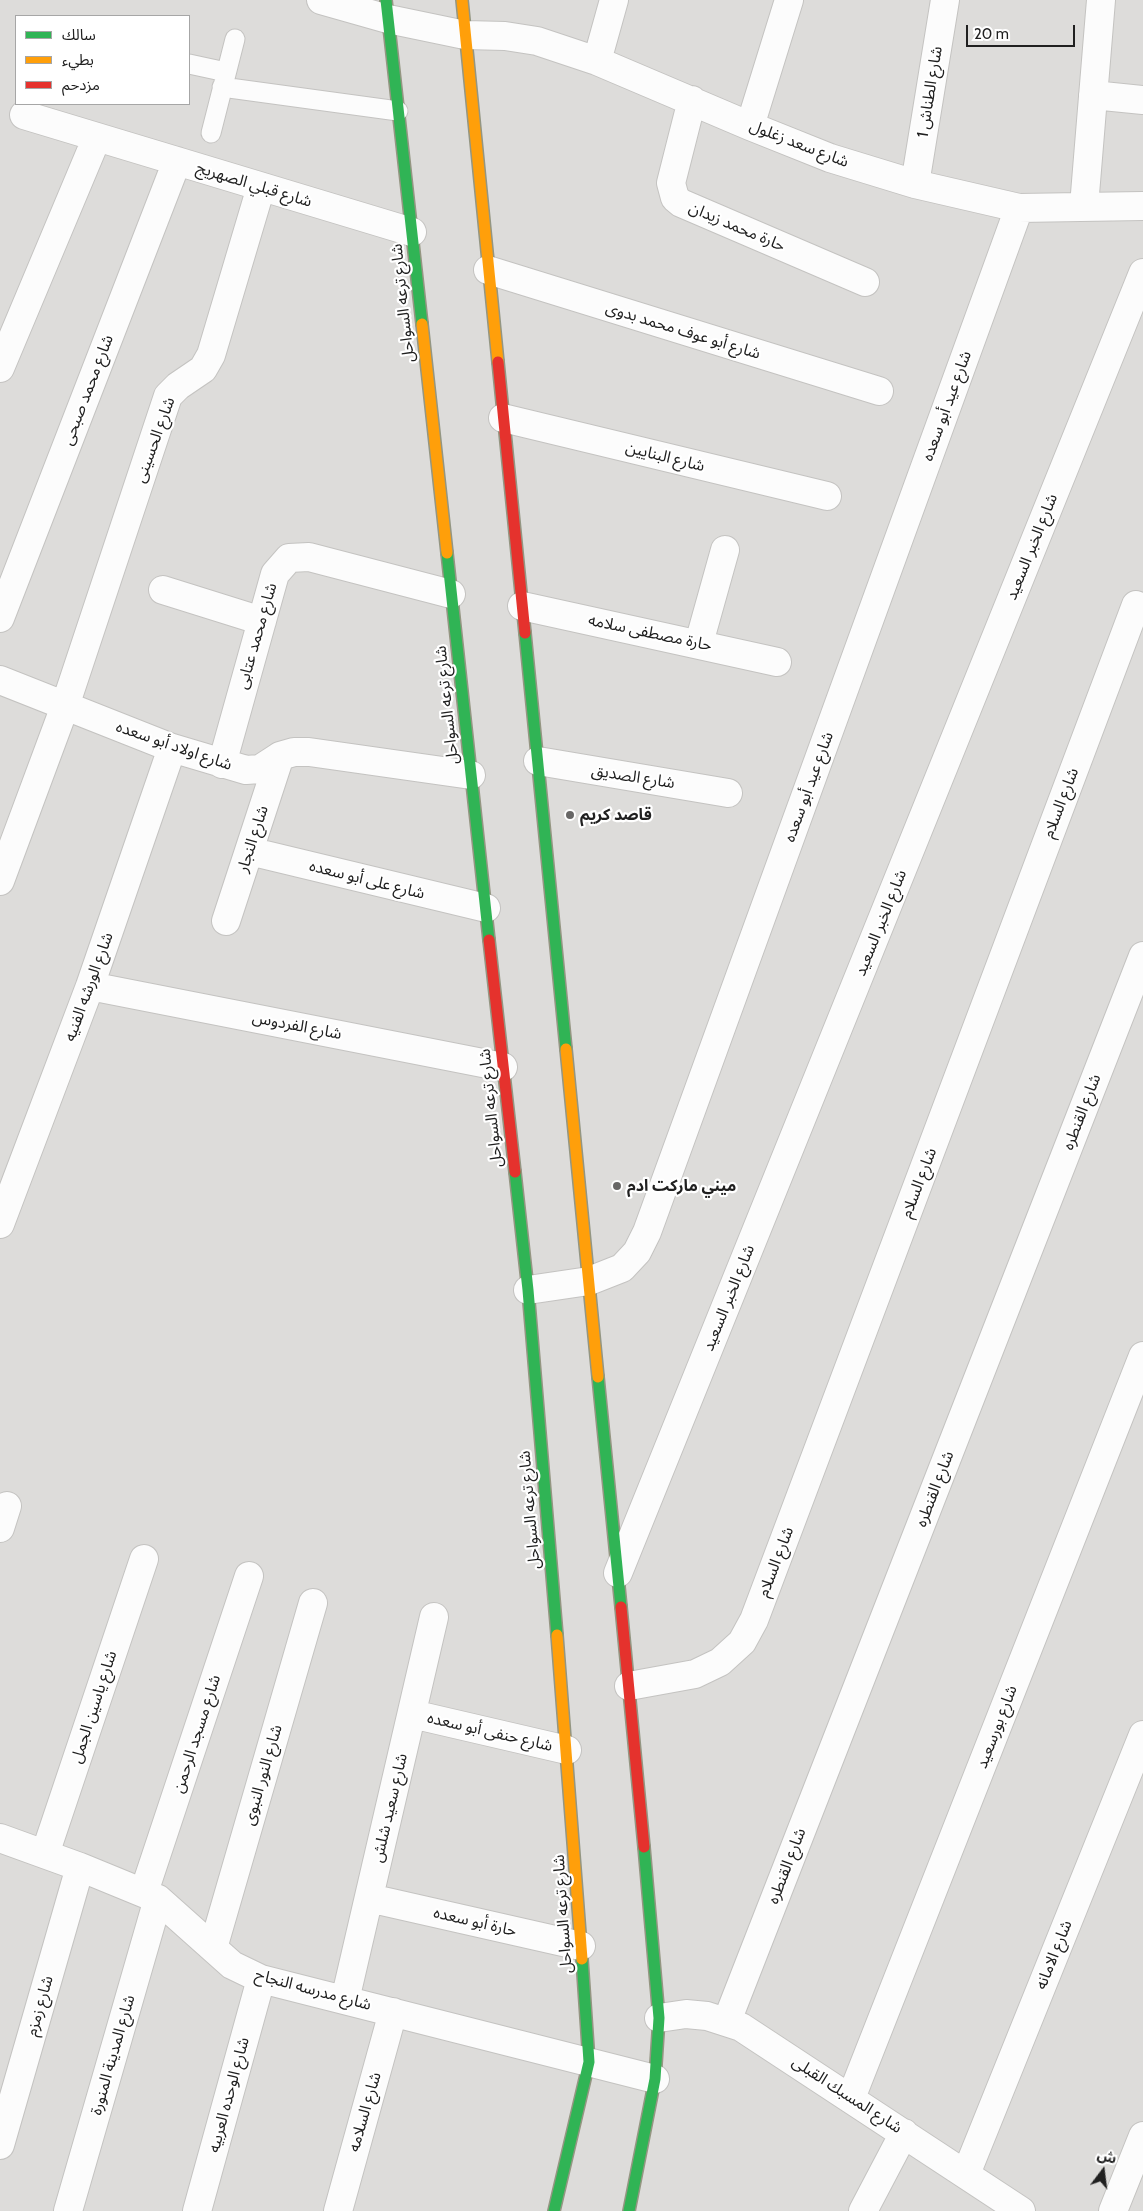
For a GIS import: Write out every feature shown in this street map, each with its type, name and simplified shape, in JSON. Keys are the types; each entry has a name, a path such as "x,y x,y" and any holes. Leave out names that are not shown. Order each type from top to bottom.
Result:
{"main road":[{"path":"462,0 630,1686 659,2018 655,2079 629,2211"},
{"name":"شارع ترعه السواحل","path":"387,10 528,1290 568,1750 589,2062 554,2211"}],"street":[{"name":"شارع سعد زغلول","path":"321,0 387,10 465,35 505,36 537,41 597,61 830,158 915,184 1019,208 1143,206"},
{"path":"597,61 614,0"},
{"path":"750,126 789,0"},
{"name":"شارع الطناش 1","path":"915,184 945,0"},
{"path":"1084,206 1101,0"},
{"path":"1093,95 1143,100"},
{"name":"حارة محمد زيدان","path":"692,100 670,182 675,198 681,203 865,282"},
{"name":"شارع قبلي الصهريج","path":"24,116 412,232"},
{"path":"0,368 97,138"},
{"name":"شارع محمد صبحى","path":"0,618 177,161"},
{"name":"شارع الحسينى","path":"0,881 65,706 168,396 178,386 203,369 211,355 261,187"},
{"name":"شارع عيد أبو سعده","path":"528,1290 589,1281 622,1268 637,1252 647,1232 1019,208"},
{"name":"شارع أبو عوف محمد بدوى","path":"488,270 879,391"},
{"name":"شارع الخبر السعيد","path":"618,1573 1143,273"},
{"name":"شارع البنايين","path":"503,418 827,496"},
{"path":"699,643 725,550"},
{"name":"شارع محمد عتابى","path":"222,764 275,574 289,558 309,557 451,594"},
{"path":"163,590 262,620"},
{"name":"شارع السلام","path":"630,1686 695,1674 720,1662 742,1642 754,1620 1136,605"},
{"name":"حارة مصطفى سلامه","path":"522,606 699,643 778,662"},
{"name":"شارع اولاد أبو سعده","path":"0,680 172,748 222,764 253,770 260,769 280,756 294,752 309,752 471,775"},
{"name":"شارع الورشه الفنيه","path":"0,1224 90,986 172,748"},
{"name":"شارع النجار","path":"226,921 280,756"},
{"name":"شارع الصديق","path":"538,762 728,793"},
{"name":"شارع على أبو سعده","path":"249,851 486,908"},
{"name":"شارع القنطره","path":"727,2022 1143,956"},
{"name":"شارع الفردوس","path":"90,986 503,1067"},
{"name":"شارع بورسعيد","path":"851,2098 1143,1356"},
{"name":"شارع ياسين الجمل","path":"45,1854 144,1559"},
{"name":"شارع مسجد الرحمن","path":"151,1896 249,1576"},
{"name":"شارع النور النبوى","path":"213,1948 313,1603"},
{"name":"شارع سعيد شلش","path":"345,2000 434,1616"},
{"name":"شارع حنفى أبو سعده","path":"412,1714 568,1750"},
{"name":"شارع الامانه","path":"966,2174 1143,1735"},
{"name":"شارع مدرسه النجاح","path":"0,1838 80,1867 151,1896 232,1965 261,1979 655,2079"},
{"name":"شارع زمزم","path":"0,2144 80,1867"},
{"name":"شارع المدينة المنورة","path":"68,2211 151,1896"},
{"name":"حارة أبو سعده","path":"369,1898 581,1946"},
{"name":"شارع الوحده العربيه","path":"197,2211 261,1979"},
{"name":"شارع السلامه","path":"338,2211 393,2012"},
{"name":"شارع المسبك القبلى","path":"659,2018 686,2014 707,2016 727,2022 754,2035 966,2174 1007,2207"},
{"path":"863,2211 904,2133"},
{"path":"1113,2211 1143,2136"}],"lane":[{"path":"210,132 234,39"},
{"path":"190,64 224,79 398,111"}],"shaded area":[{"path":"0,0 1143,0 1143,2211 0,2211"}],"traffic: fast":[{"path":"386,0 422,324"},
{"path":"447,553 489,940"},
{"path":"525,633 566,1049"},
{"path":"515,1172 528,1290 557,1635"},
{"path":"598,1377 621,1607"},
{"path":"629,2211 655,2079 659,2018 644,1847"},
{"path":"554,2211 589,2062 582,1959"}],"traffic: slow":[{"path":"462,0 498,362"},
{"path":"422,324 447,553"},
{"path":"566,1049 598,1377"},
{"path":"557,1635 582,1959"}],"traffic: jam":[{"path":"498,362 525,633"},
{"path":"489,940 515,1172"},
{"path":"621,1607 644,1847"}],"place":[{"name":"قاصد كريم","path":"570,815"},
{"name":"ميني ماركت ادم","path":"617,1186"}]}
